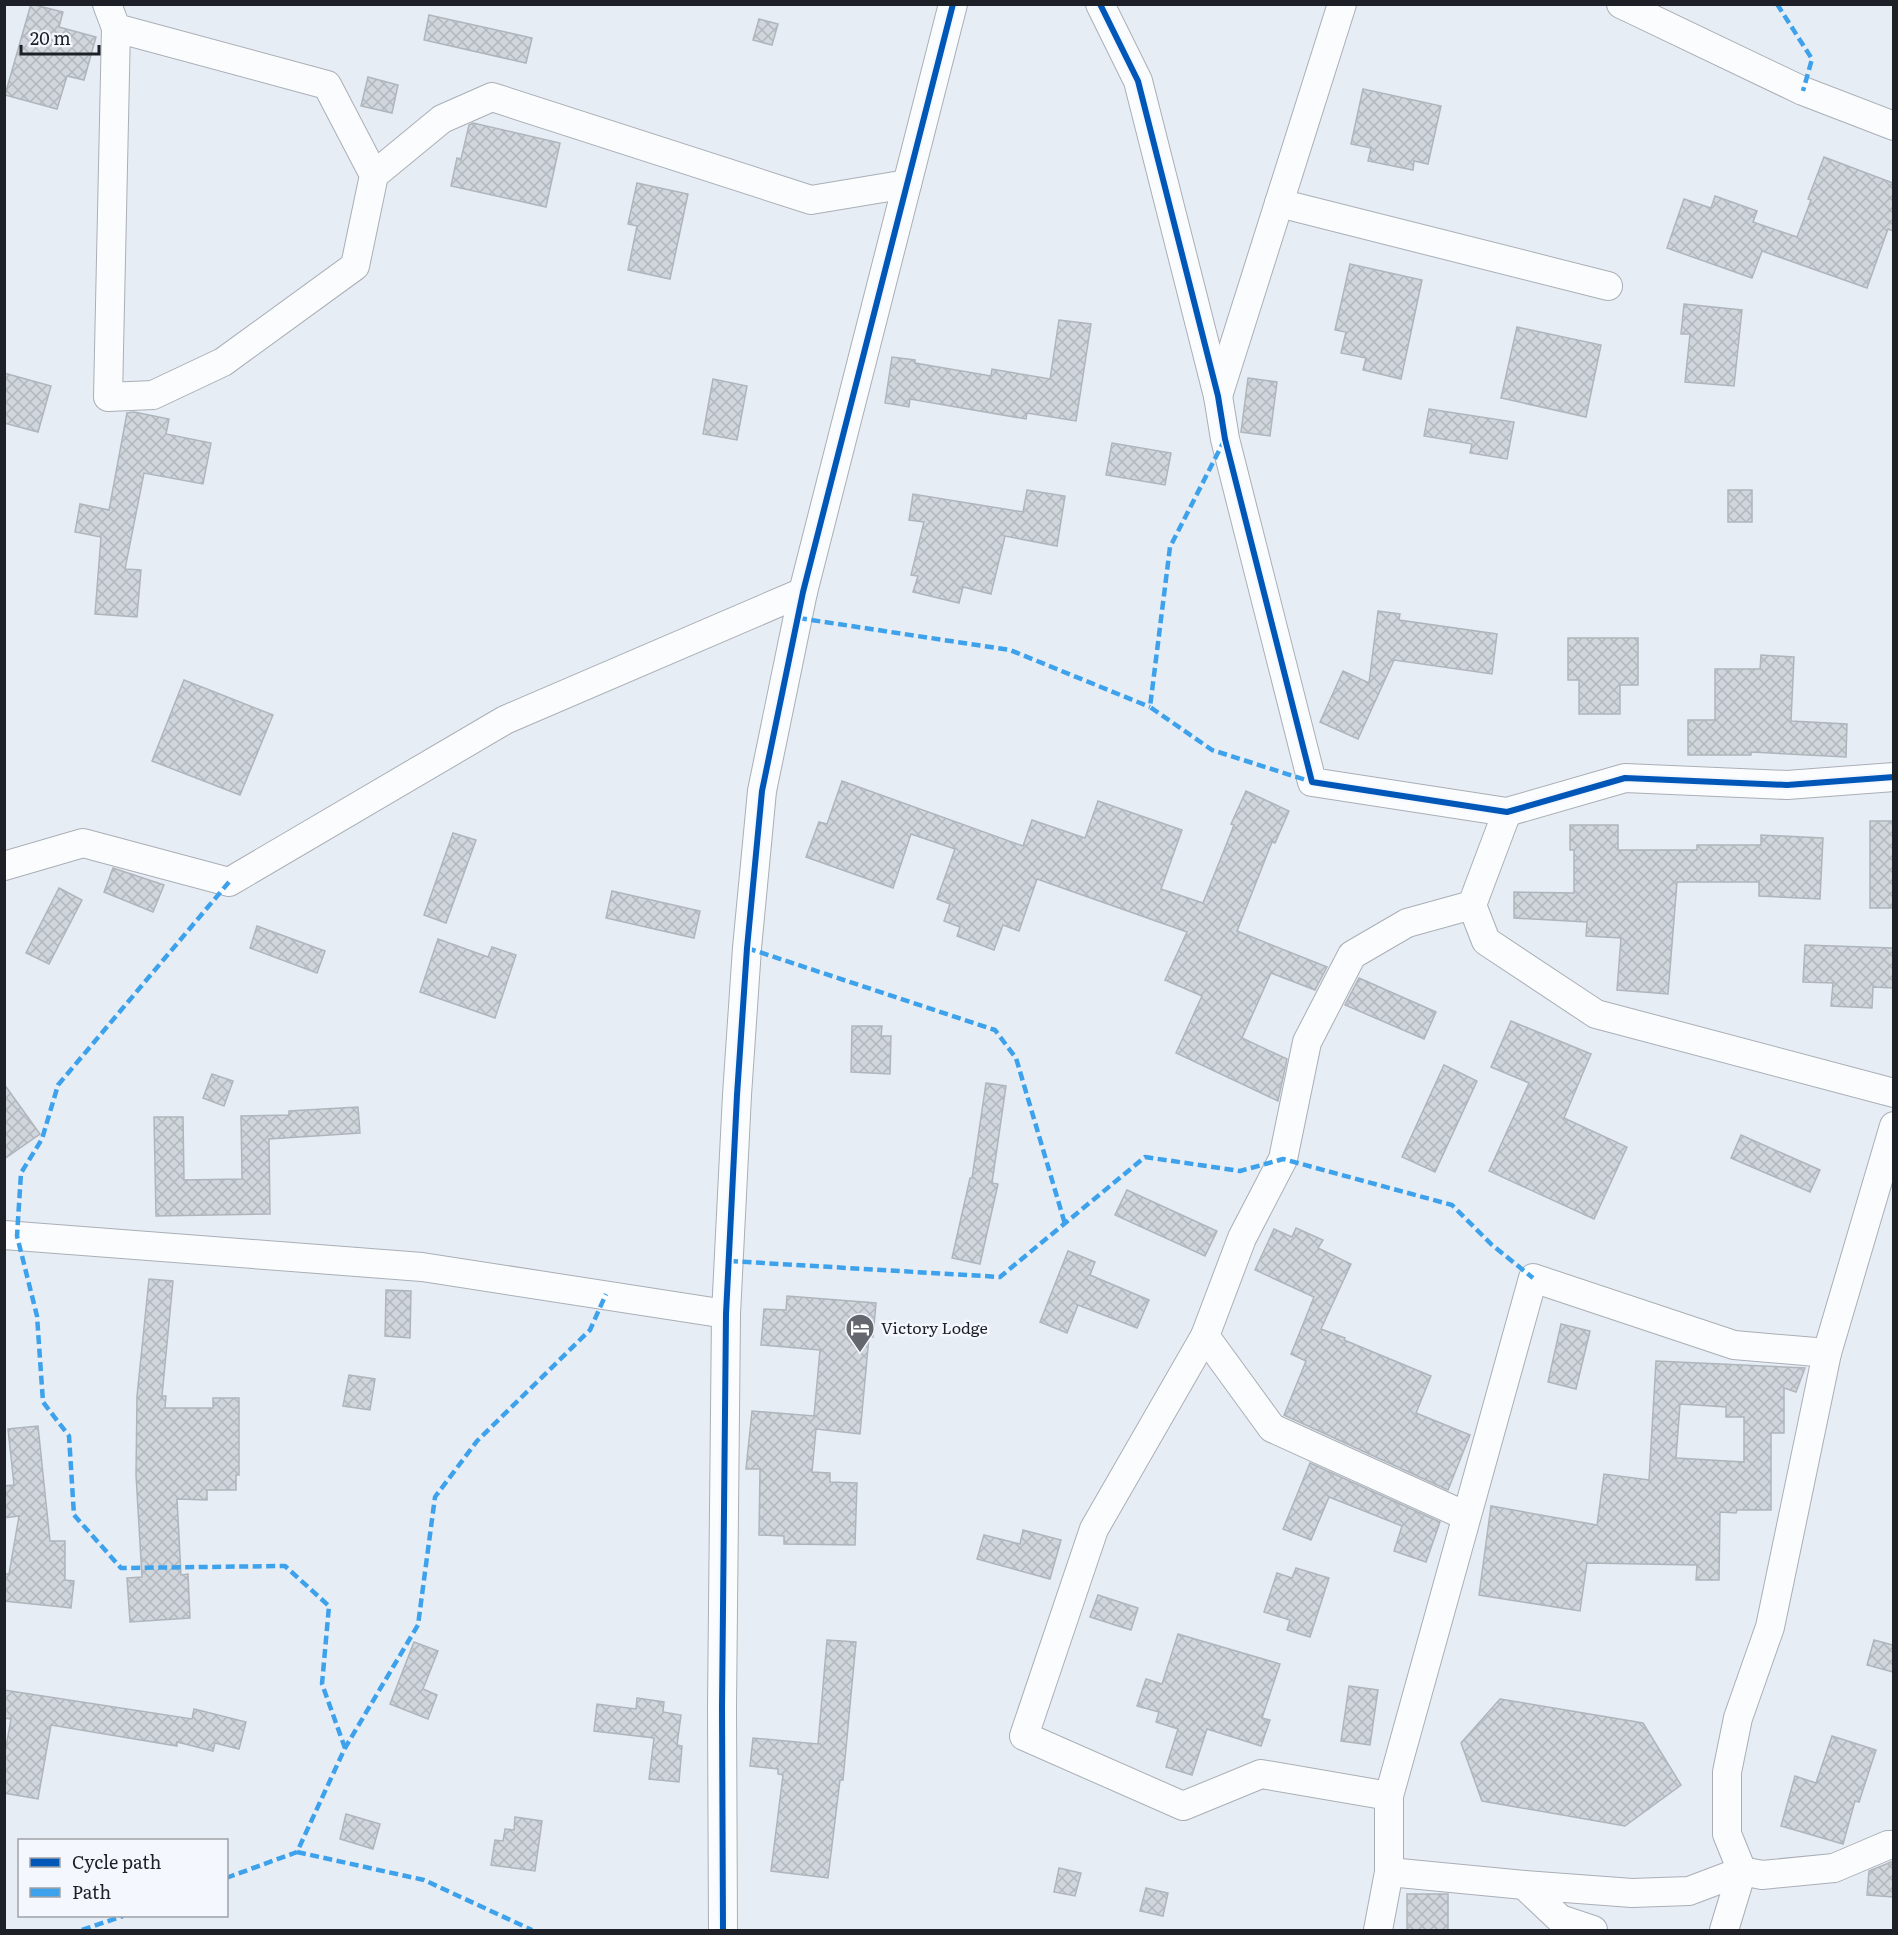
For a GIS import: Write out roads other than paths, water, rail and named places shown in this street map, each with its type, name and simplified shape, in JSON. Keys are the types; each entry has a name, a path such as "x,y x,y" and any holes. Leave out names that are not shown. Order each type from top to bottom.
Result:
{"street":[{"path":"723,1930 722,1707 726,1314 747,948 762,791 803,592 953,4"},
{"path":"1100,4 1138,81 1218,396 1225,439 1312,782 1507,812 1625,778 1787,785 1893,777"},
{"path":"1218,396 1342,4"},
{"path":"1636,8 1803,91 1893,126"},
{"path":"374,175 327,86 111,16 108,397 153,395 223,362 355,266 374,175 442,119 492,97 811,200 907,184"},
{"path":"1279,203 1608,286"},
{"path":"4,866 83,843 229,882 506,720 803,592"},
{"path":"1507,812 1472,905 1486,941 1596,1014 1893,1093"},
{"path":"1389,1796 1261,1774 1183,1806 1024,1736 1094,1529 1205,1336 1242,1238 1283,1159 1307,1042 1352,955 1407,923 1472,905"},
{"path":"1724,1930 1742,1871 1727,1834 1727,1772 1738,1718 1770,1627 1827,1353 1893,1125"},
{"path":"4,1235 422,1267 726,1314"},
{"path":"1378,1930 1389,1872 1389,1796 1533,1278 1734,1345 1827,1353"},
{"path":"1205,1336 1272,1428 1466,1516"},
{"path":"1389,1872 1524,1886 1632,1893 1689,1891 1742,1871 1762,1875 1833,1868 1893,1845"},
{"path":"1524,1886 1560,1919 1593,1930"}],"place":[{"name":"Victory Lodge","path":"860,1354"}]}
